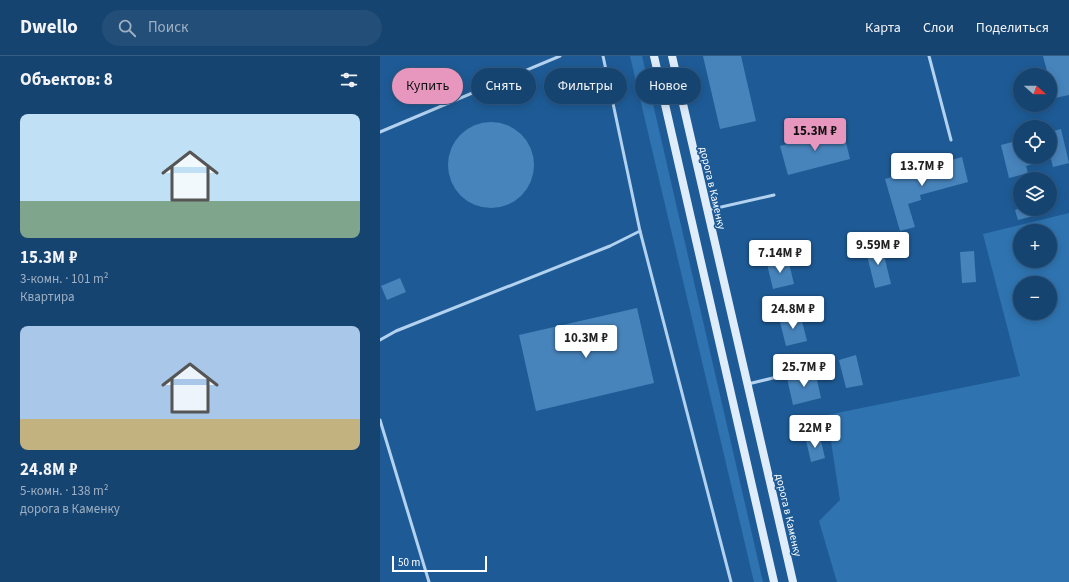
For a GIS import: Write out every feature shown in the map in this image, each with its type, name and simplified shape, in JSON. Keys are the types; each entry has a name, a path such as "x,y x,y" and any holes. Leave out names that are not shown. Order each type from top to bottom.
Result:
{"main road":[{"path":"654,56 774,582"},
{"name":"дорога в Каменку","path":"672,56 793,582"}],"lane":[{"path":"380,132 560,56"},
{"path":"603,56 640,231 731,582"},
{"path":"929,56 951,140"},
{"path":"707,210 774,196"},
{"path":"380,340 396,331 610,246 640,231"},
{"path":"748,384 814,368"},
{"path":"380,420 429,582"}],"shaded area":[{"path":"630,56 642,56 645,68 635,68 635,77"},
{"path":"641,104 653,104 763,582 754,582"},
{"path":"1069,213 1069,582 837,582 819,521 840,500 827,415 1020,376 983,234 1013,227 1013,268 1057,268 1057,224 1024,224"}],"building":[{"path":"703,56 741,56 756,121 720,129"},
{"path":"1043,56 1069,56 1069,95 1057,98 1057,68 1046,68"},
{"path":"491,122 507,125 515,129 527,141 531,149 534,165 531,181 527,189 515,201 507,205 491,208 475,205 467,201 455,189 451,181 448,165 451,149 455,141 467,129 475,125"},
{"path":"1061,129 1069,163 1053,167 1052,164 1057,164 1057,130"},
{"path":"843,130 850,159 788,175 780,146"},
{"path":"1013,142 1013,164 1033,164 1026,166 1028,172 1013,172 1013,177 1009,178 1001,145"},
{"path":"962,157 968,182 920,195 921,200 908,204 915,227 900,231 885,179"},
{"path":"1017,216 1033,216 1018,220"},
{"path":"881,243 891,284 875,288 865,247"},
{"path":"974,251 976,282 962,283 960,252"},
{"path":"788,259 794,284 773,289 767,264"},
{"path":"400,278 406,292 387,300 381,286"},
{"path":"637,308 654,383 536,411 519,335"},
{"path":"800,313 807,341 786,346 779,318"},
{"path":"856,355 863,385 846,388 839,360"},
{"path":"815,371 821,398 793,405 787,378"},
{"path":"820,437 825,458 811,462 806,440"}]}
